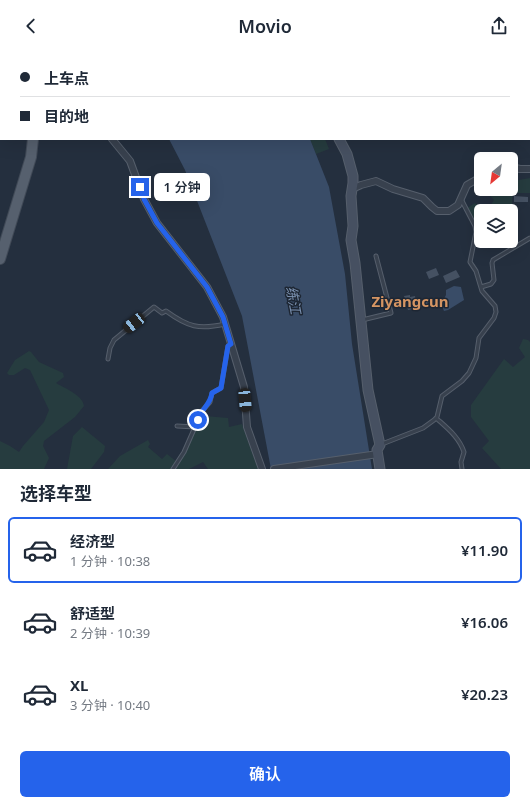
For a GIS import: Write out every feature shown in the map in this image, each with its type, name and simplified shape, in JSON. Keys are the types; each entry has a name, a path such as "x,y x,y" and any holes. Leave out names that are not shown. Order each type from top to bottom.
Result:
{"main road":[{"path":"0,259 31,157 33,140"}],"street":[{"path":"113,140 130,161 144,199 157,223 207,287 223,317 244,387 247,427 262,469"},
{"path":"340,140 350,161 353,176 351,196 353,226 351,240 355,263 368,390 380,444 377,450 380,469"},
{"path":"518,169 530,169"},
{"path":"352,189 361,184 376,181 393,189 423,198 432,207 439,211 449,211 458,205 467,185 474,181"},
{"path":"274,469 378,454"}],"lane":[{"path":"380,444 422,428 436,418 442,396 462,381 469,373 477,356 479,338 495,314 496,308 482,291 476,271 470,262 476,232 475,226 460,199"},
{"path":"481,287 491,284 494,280 493,260 530,238"},
{"path":"360,320 391,313 376,256"},
{"path":"108,359 110,348 114,340 154,308 162,313 166,312 180,321 196,327 209,327 225,324"},
{"path":"174,469 184,452 201,412 210,402 212,393 221,388 228,346 231,344"},
{"path":"436,418 450,430 460,442 464,452 461,462 462,469"},
{"path":"177,426 195,428"}],"green space":[{"path":"310,140 325,140 329,149 316,154"},
{"path":"530,178 530,193 518,193 518,180"},
{"path":"490,196 513,196 512,204 491,204 494,200"},
{"path":"475,203 476,204 474,204 474,219 467,208"},
{"path":"523,339 530,342 530,469 501,469 482,448 489,441 471,417 471,405 504,359 513,367 525,357 519,348"},
{"path":"29,351 39,362 63,373 64,377 56,383 77,395 83,402 84,406 75,417 44,441 43,446 49,458 44,469 0,469 0,441 19,452 44,422 49,410 30,370 25,368 14,375 9,375 7,373 15,360"},
{"path":"203,411 205,411 205,416 228,418 229,427 242,424 258,469 208,469 203,462 189,469 175,469 191,441"},
{"path":"82,427 105,446 104,452 91,469 67,469 73,436"},
{"path":"148,440 150,444 148,447 162,459 167,454 177,462 172,469 108,469 120,456"}],"water":[{"name":"练江","path":"170,140 310,140 329,187 345,274 352,344 372,469 271,469 242,316 185,170"},
{"path":"454,286 461,287 464,300 444,311 441,304 446,295 446,290"}],"building":[{"path":"514,196 528,197 528,202 514,202"},
{"path":"436,268 439,275 429,279 426,272"},
{"path":"456,270 460,277 446,283 443,276"},
{"path":"410,295 410,297 415,296 416,301 429,298 430,305 408,310 404,296"}],"district":[{"name":"Ziyangcun","path":"410,301"}],"route":[{"path":"140,187 144,199 157,223 207,287 223,317 231,344 228,346 221,388 212,393 210,402 201,412 198,420"}]}
